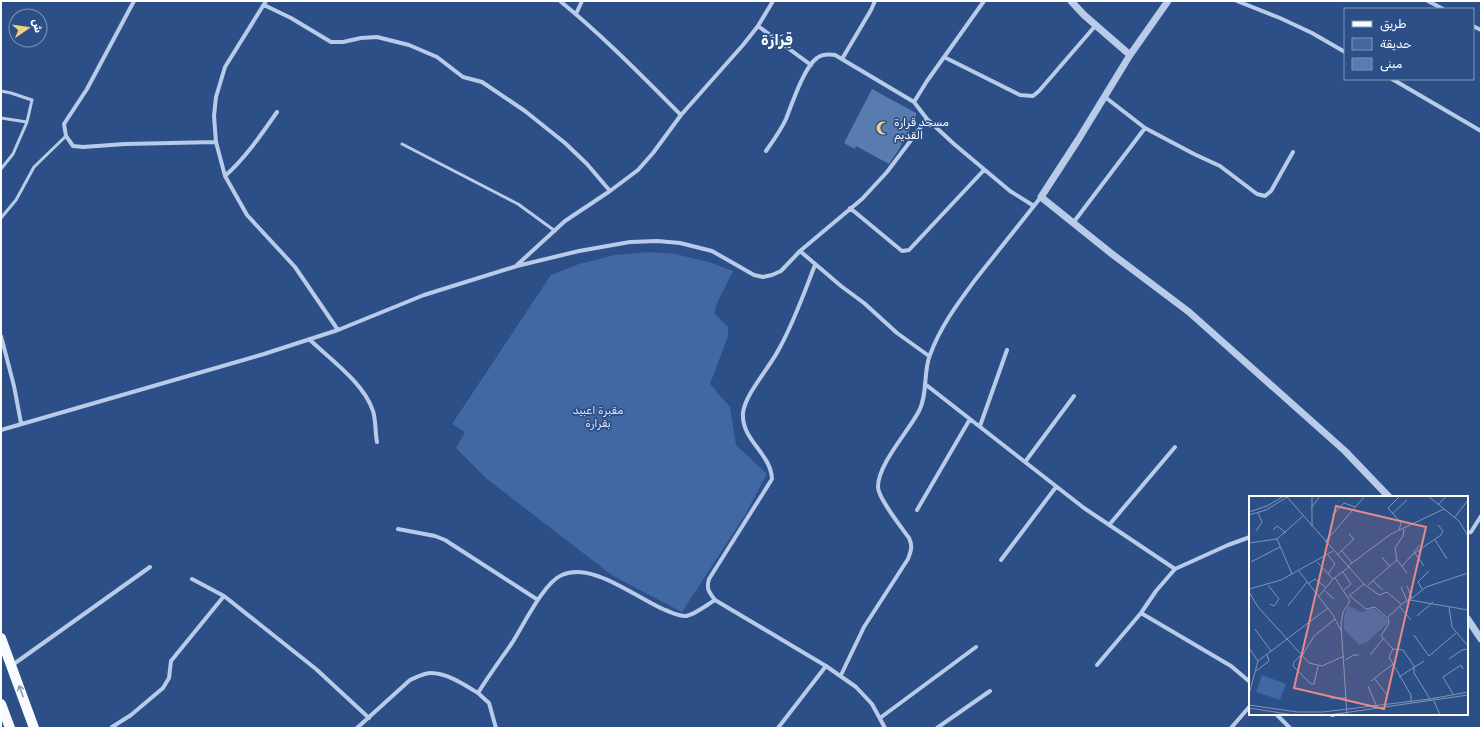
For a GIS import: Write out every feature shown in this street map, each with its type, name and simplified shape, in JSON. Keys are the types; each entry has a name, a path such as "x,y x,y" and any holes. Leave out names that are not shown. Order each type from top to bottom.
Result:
{"main road":[{"path":"1,638 34,728"},
{"path":"1,704 10,728"}],"street":[{"path":"134,1 88,89 64,124 66,136 73,146 83,147 125,144 216,142"},
{"path":"560,1 635,69 680,115"},
{"path":"576,14 582,1"},
{"path":"517,266 565,221 638,170 653,153 680,115 758,26 774,1"},
{"path":"842,59 871,10 874,1"},
{"path":"914,102 927,81 984,1"},
{"path":"1071,1 1096,26 1130,55"},
{"path":"841,675 864,627 908,558 912,549 909,538 881,498 878,488 884,467 913,422 922,404 929,356 941,331 961,299 1007,238 1041,197 1130,55 1168,1"},
{"path":"1237,1 1280,18 1312,33 1344,51"},
{"path":"1428,1 1441,8"},
{"path":"338,330 295,267 247,215 225,176 216,142 214,116 224,68 265,3 331,42 344,42 361,38 377,37 409,45 437,57 463,77 482,82 525,111 565,143 587,164 610,191"},
{"path":"758,26 811,65"},
{"path":"944,57 1020,95 1033,96 1096,26"},
{"path":"766,151 785,119 793,98 816,58 825,54 835,55 914,102 927,119 984,170 1010,191 1034,206"},
{"path":"1394,80 1481,131"},
{"path":"1105,97 1145,128 1183,149 1220,166 1261,196 1268,195 1271,191 1292,152"},
{"path":"225,176 240,163 277,112"},
{"path":"1,430 21,423 153,387 338,330 424,295 517,266 603,246 630,242 657,241 680,243 712,251 754,275 763,277 772,275 781,271 800,251 862,199 887,172 927,119"},
{"path":"1073,223 1145,128"},
{"path":"850,208 902,251 909,250 984,170"},
{"path":"1041,197 1106,250 1189,312 1345,451 1388,496"},
{"path":"800,251 864,303 897,333 929,356"},
{"path":"816,265 779,350 748,399 743,413 744,425 749,437 772,470 772,479 709,579 707,590 715,600 841,675 864,694 885,728"},
{"path":"1,336 14,386 21,423"},
{"path":"309,339 357,385 368,400 373,413 377,442"},
{"path":"980,426 1007,350"},
{"path":"925,384 1056,487 1109,525 1175,569"},
{"path":"1025,462 1074,396"},
{"path":"917,510 970,419"},
{"path":"1109,525 1175,447"},
{"path":"1001,560 1056,487"},
{"path":"1468,533 1471,532 1481,516"},
{"path":"398,528 435,536 445,540 538,600"},
{"path":"1097,665 1141,613 1156,591 1175,569 1228,545 1249,537"},
{"path":"11,666 150,567"},
{"path":"478,693 538,600 561,575 582,572 603,578 659,607 679,615 688,616 715,600"},
{"path":"192,579 224,596 316,669 369,718"},
{"path":"112,727 131,715 163,688 169,678 171,661 224,596"},
{"path":"1141,613 1231,666 1249,681"},
{"path":"1468,620 1481,639"},
{"path":"880,718 976,647"},
{"path":"778,728 826,666"},
{"path":"357,728 410,680 420,675 430,673 440,674 478,693 489,703 496,728"},
{"path":"937,728 990,690"},
{"path":"1230,728 1249,707"},
{"path":"1277,715 1290,728"}],"lane":[{"path":"1,91 11,92 32,100 27,122 13,154 1,169"},
{"path":"1,118 27,122"},
{"path":"1,218 16,200 34,167 66,136"},
{"path":"402,144 518,204 555,231"}],"green space":[{"name":"مقبرة اعبيد بقرارة","path":"648,252 675,254 709,262 733,271 717,303 714,313 728,327 728,336 710,384 730,407 736,445 767,474 745,515 682,612 613,576 487,479 456,448 465,432 452,424 551,275 579,264 615,255"}],"building":[{"path":"872,89 916,113 916,118 889,164 856,146 855,149 844,143"}],"place":[{"name":"مسجد قرارة القديم","path":"883,128"}],"district":[{"name":"قِرَارَة","path":"777,40"}]}
